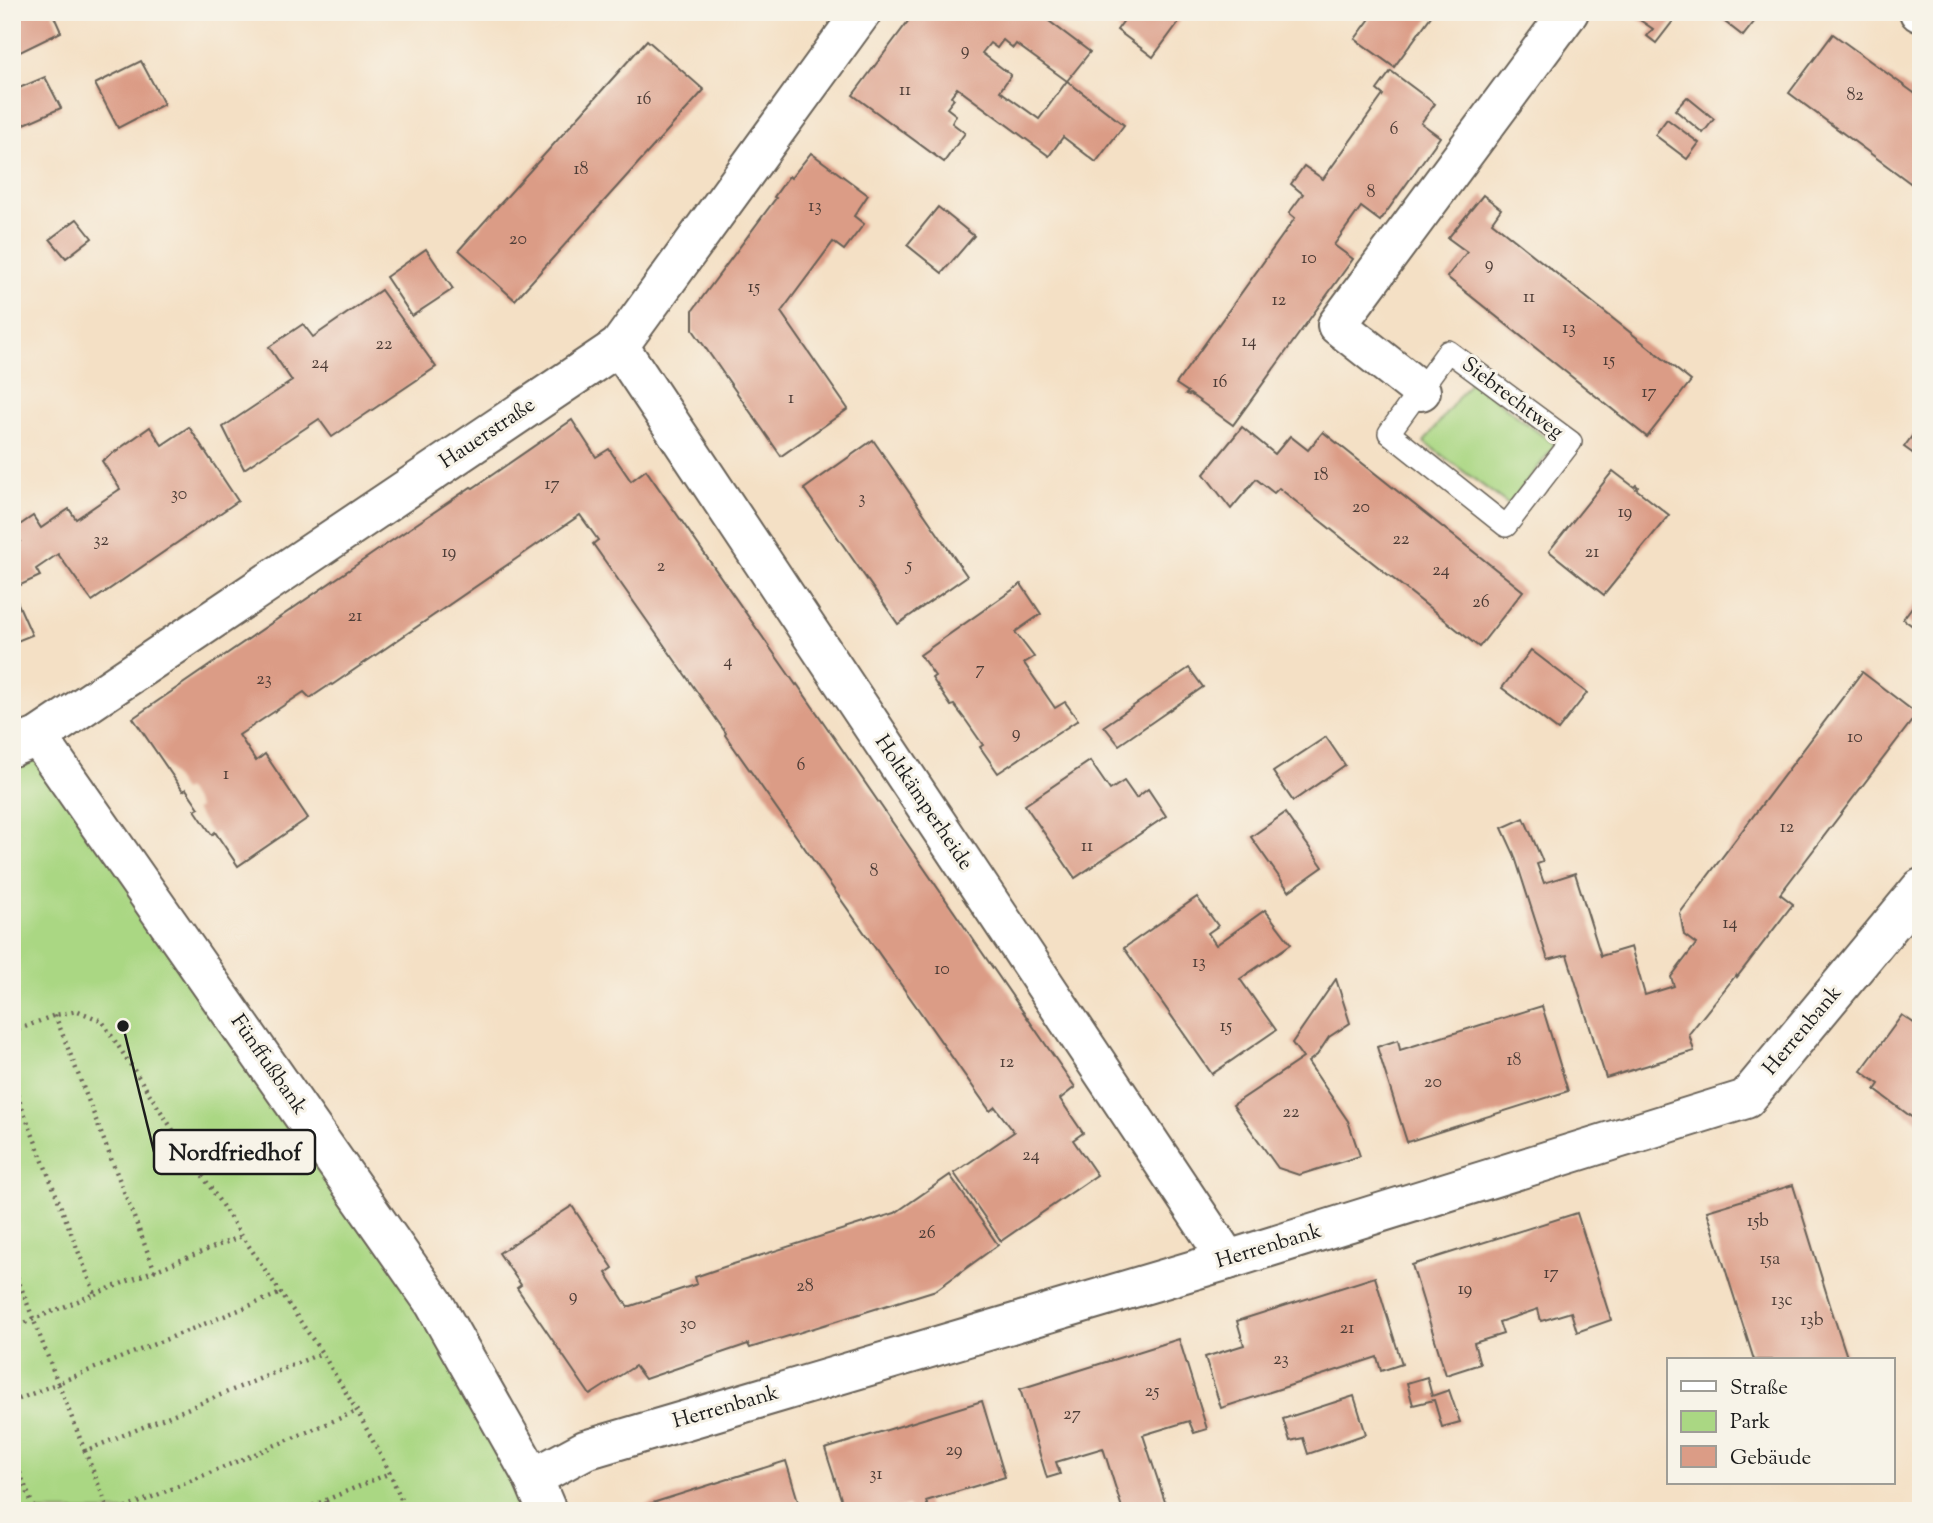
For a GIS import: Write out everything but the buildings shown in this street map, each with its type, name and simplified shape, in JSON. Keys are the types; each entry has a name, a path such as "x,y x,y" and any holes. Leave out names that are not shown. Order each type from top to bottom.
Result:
{"street":[{"name":"Hauerstraße","path":"25,742 619,346 862,12"},
{"path":"1421,391 1337,325 1569,12"},
{"name":"Holtkämperheide","path":"619,346 1228,1260"},
{"name":"Fünffußbank","path":"25,742 434,1303 540,1494"},
{"name":"Herrenbank","path":"540,1494 585,1450 1228,1260 1746,1099 1921,888"}],"lane":[{"name":"Siebrechtweg","path":"1448,351 1571,442 1506,526 1389,433 1421,391 1448,351"}],"path":[{"path":"12,1032 55,1015 78,1011 102,1021 358,1411 406,1511"},
{"path":"55,1015 155,1271"},
{"path":"12,1082 95,1294"},
{"path":"12,1328 242,1236"},
{"path":"12,1264 109,1511"},
{"path":"12,1402 281,1293"},
{"path":"85,1451 322,1353"},
{"path":"119,1511 358,1411"},
{"path":"12,1453 35,1511"},
{"path":"300,1511 390,1473"},
{"path":"326,1501 330,1511"}],"green space":[{"path":"1471,381 1555,445 1509,505 1424,442"},
{"path":"36,740 424,1301 536,1511 12,1511 12,750"}],"place":[{"name":"Nordfriedhof","path":"123,1026"}]}
